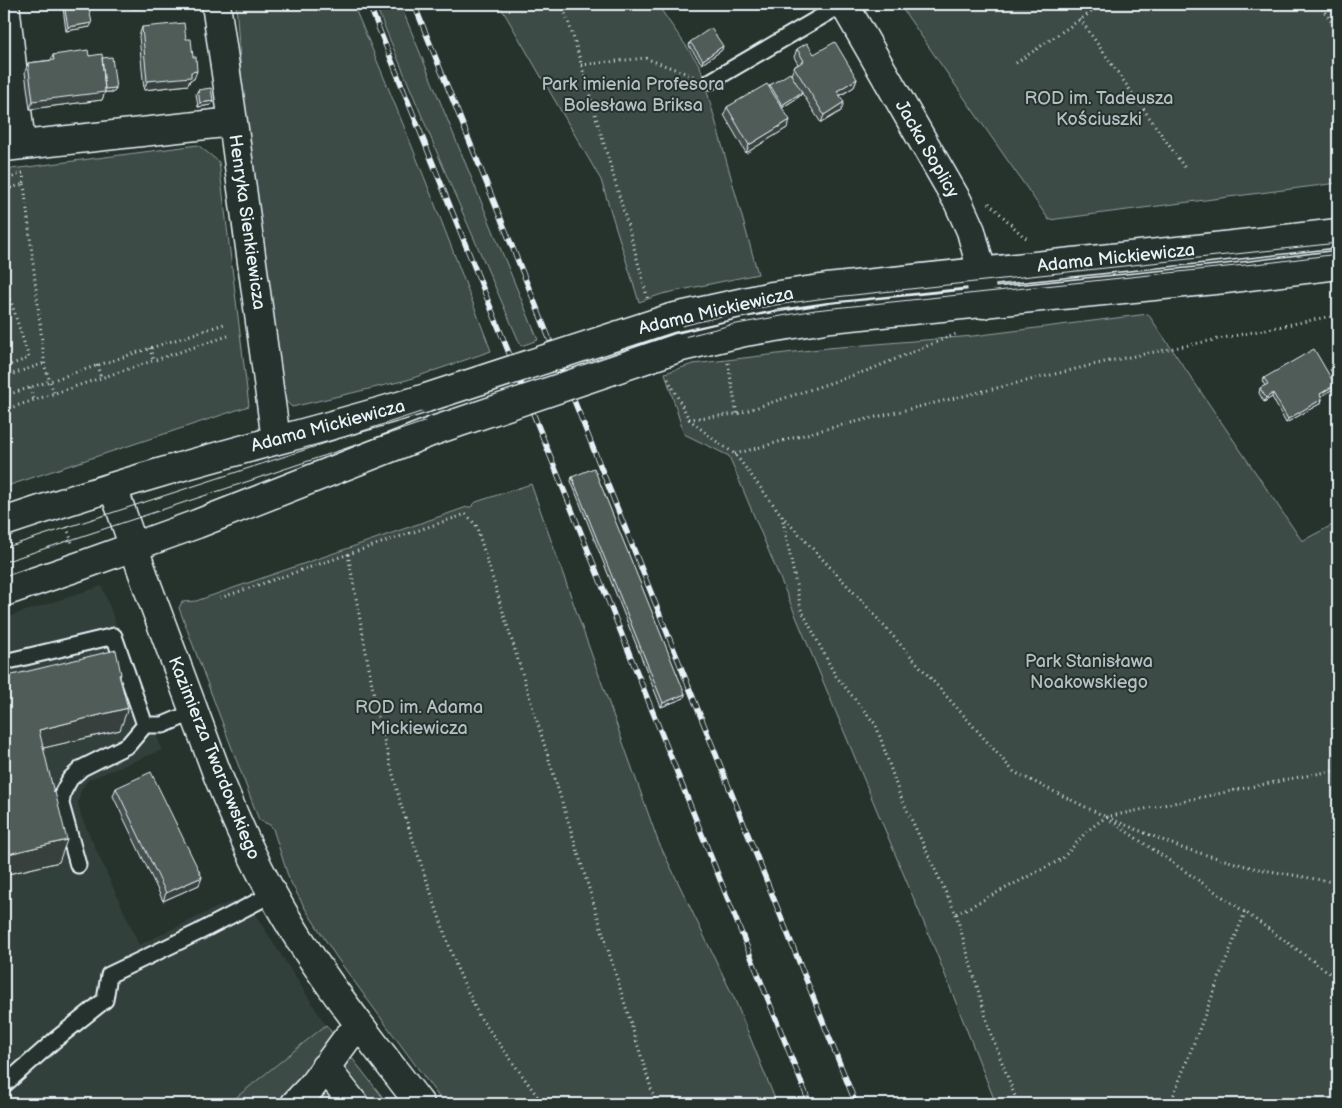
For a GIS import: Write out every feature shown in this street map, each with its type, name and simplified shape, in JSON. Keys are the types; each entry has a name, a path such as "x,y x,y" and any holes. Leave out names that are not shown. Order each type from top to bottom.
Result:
{"street":[{"path":"5,4 12,146 233,122"},
{"name":"Henryka Sienkiewicza","path":"216,4 276,440"},
{"name":"Jacka Soplicy","path":"843,4 958,202 971,231 979,261 983,304"},
{"name":"Adama Mickiewicza","path":"4,522 113,487 276,440 356,420 426,398 660,312 916,278 1338,233"},
{"name":"Adama Mickiewicza","path":"4,592 134,547 436,430 678,348 745,332 861,314 983,304 1225,279 1338,265"},
{"path":"113,487 134,547"},
{"name":"Kazimierza Twardowskiego","path":"134,547 230,805 272,894 316,965 420,1104"},
{"path":"295,1104 312,1086 348,1037 361,1027"},
{"path":"326,1067 354,1104"}],"lane":[{"path":"711,81 843,4"},
{"path":"12,660 114,636 145,725"},
{"path":"78,865 61,804 63,792 70,778 82,768 128,745 145,725 163,725 194,712"},
{"path":"4,1085 55,1040 105,1000 109,975 199,932 272,894"}],"path":[{"path":"562,4 573,32 581,66 638,259 660,312"},
{"path":"1016,63 1103,4"},
{"path":"1319,4 1338,31"},
{"path":"1080,19 1185,168"},
{"path":"581,66 645,58 703,80 711,81"},
{"path":"4,182 23,173 45,363 55,395"},
{"path":"4,190 24,184"},
{"path":"986,200 1029,240"},
{"path":"4,280 29,358 4,367"},
{"path":"735,454 822,430 1105,362 1337,315"},
{"path":"4,396 224,324"},
{"path":"689,419 737,414 869,370 956,333 962,328"},
{"path":"4,410 55,395 228,336"},
{"path":"150,348 153,360"},
{"path":"727,357 737,414"},
{"path":"4,377 45,363"},
{"path":"97,366 101,378"},
{"path":"1338,366 1327,373 1336,391 1338,390"},
{"path":"667,372 669,382 689,419 735,454 782,516 860,599 1014,772 1106,817 1182,848 1244,866 1338,883"},
{"path":"30,388 34,400"},
{"path":"220,598 466,514 476,524 656,1104"},
{"path":"782,516 801,609 836,676 876,725 899,793 956,914 991,1034 1018,1104"},
{"path":"65,522 73,545"},
{"path":"348,554 378,717 401,805 456,966 479,1016 543,1104"},
{"path":"956,914 1062,859 1087,832 1106,817 1338,770"},
{"path":"1106,817 1245,912 1338,979"},
{"path":"1170,1104 1245,912"}],"shaded area":[{"path":"102,586 162,750 88,780 81,790 78,803 81,816 139,945 220,906 244,897 326,1025 228,1104 4,1104 4,618"}],"green space":[{"path":"236,4 353,4 424,176 491,351 407,380 292,407 281,397 248,171"},
{"path":"375,4 400,4 538,340 521,346 451,186"},
{"name":"Park imienia Profesora Bolesława Briksa","path":"499,4 657,4 700,66 758,274 662,294 639,302 601,180"},
{"name":"ROD im. Tadeusza Kościuszki","path":"899,4 1329,4 1338,17 1338,183 1049,220"},
{"path":"198,145 219,162 249,406 4,487 4,170"},
{"name":"Park Stanisława Noakowskiego","path":"1148,314 1302,541 1338,522 1338,1104 996,1104 936,952 729,456 684,434 665,373 693,364 828,348 973,336"},
{"name":"ROD im. Adama Mickiewicza","path":"531,484 658,841 735,1000 777,1104 444,1104 337,958 306,910 289,879 273,829 270,825 259,820 179,608 182,602 196,601 471,507 476,502"},
{"path":"326,1025 388,1104 228,1104"}],"building":[{"path":"64,4 88,4 92,23 68,27"},
{"path":"184,23 186,39 191,39 193,57 196,57 197,71 191,72 191,77 147,81 142,27"},
{"path":"711,28 723,46 703,60 690,42"},
{"path":"835,42 857,79 837,91 844,102 824,115 794,67 804,61 797,49 807,43 814,54"},
{"path":"88,50 89,56 102,54 105,92 33,101 28,63 54,60 53,55"},
{"path":"112,57 116,88 105,89 102,58"},
{"path":"790,73 802,92 782,105 770,85"},
{"path":"767,84 790,120 749,145 727,107"},
{"path":"211,88 213,101 200,103 198,90"},
{"path":"1314,349 1335,385 1320,394 1322,399 1288,419 1273,393 1266,398 1260,388 1268,384 1264,378"},
{"path":"594,468 685,694 663,703 572,477"},
{"path":"116,650 121,674 119,675 128,708 39,730 67,840 4,855 4,804 8,803 4,785 4,677"},
{"path":"151,772 202,877 166,893 116,788"}],"tram line":[{"path":"4,548 430,409 630,341 730,314 826,298 1338,243"},
{"path":"4,562 631,352 731,325 815,310 1338,254"}],"railway":[{"path":"369,4 810,1104"},
{"path":"414,4 856,1104"}]}
